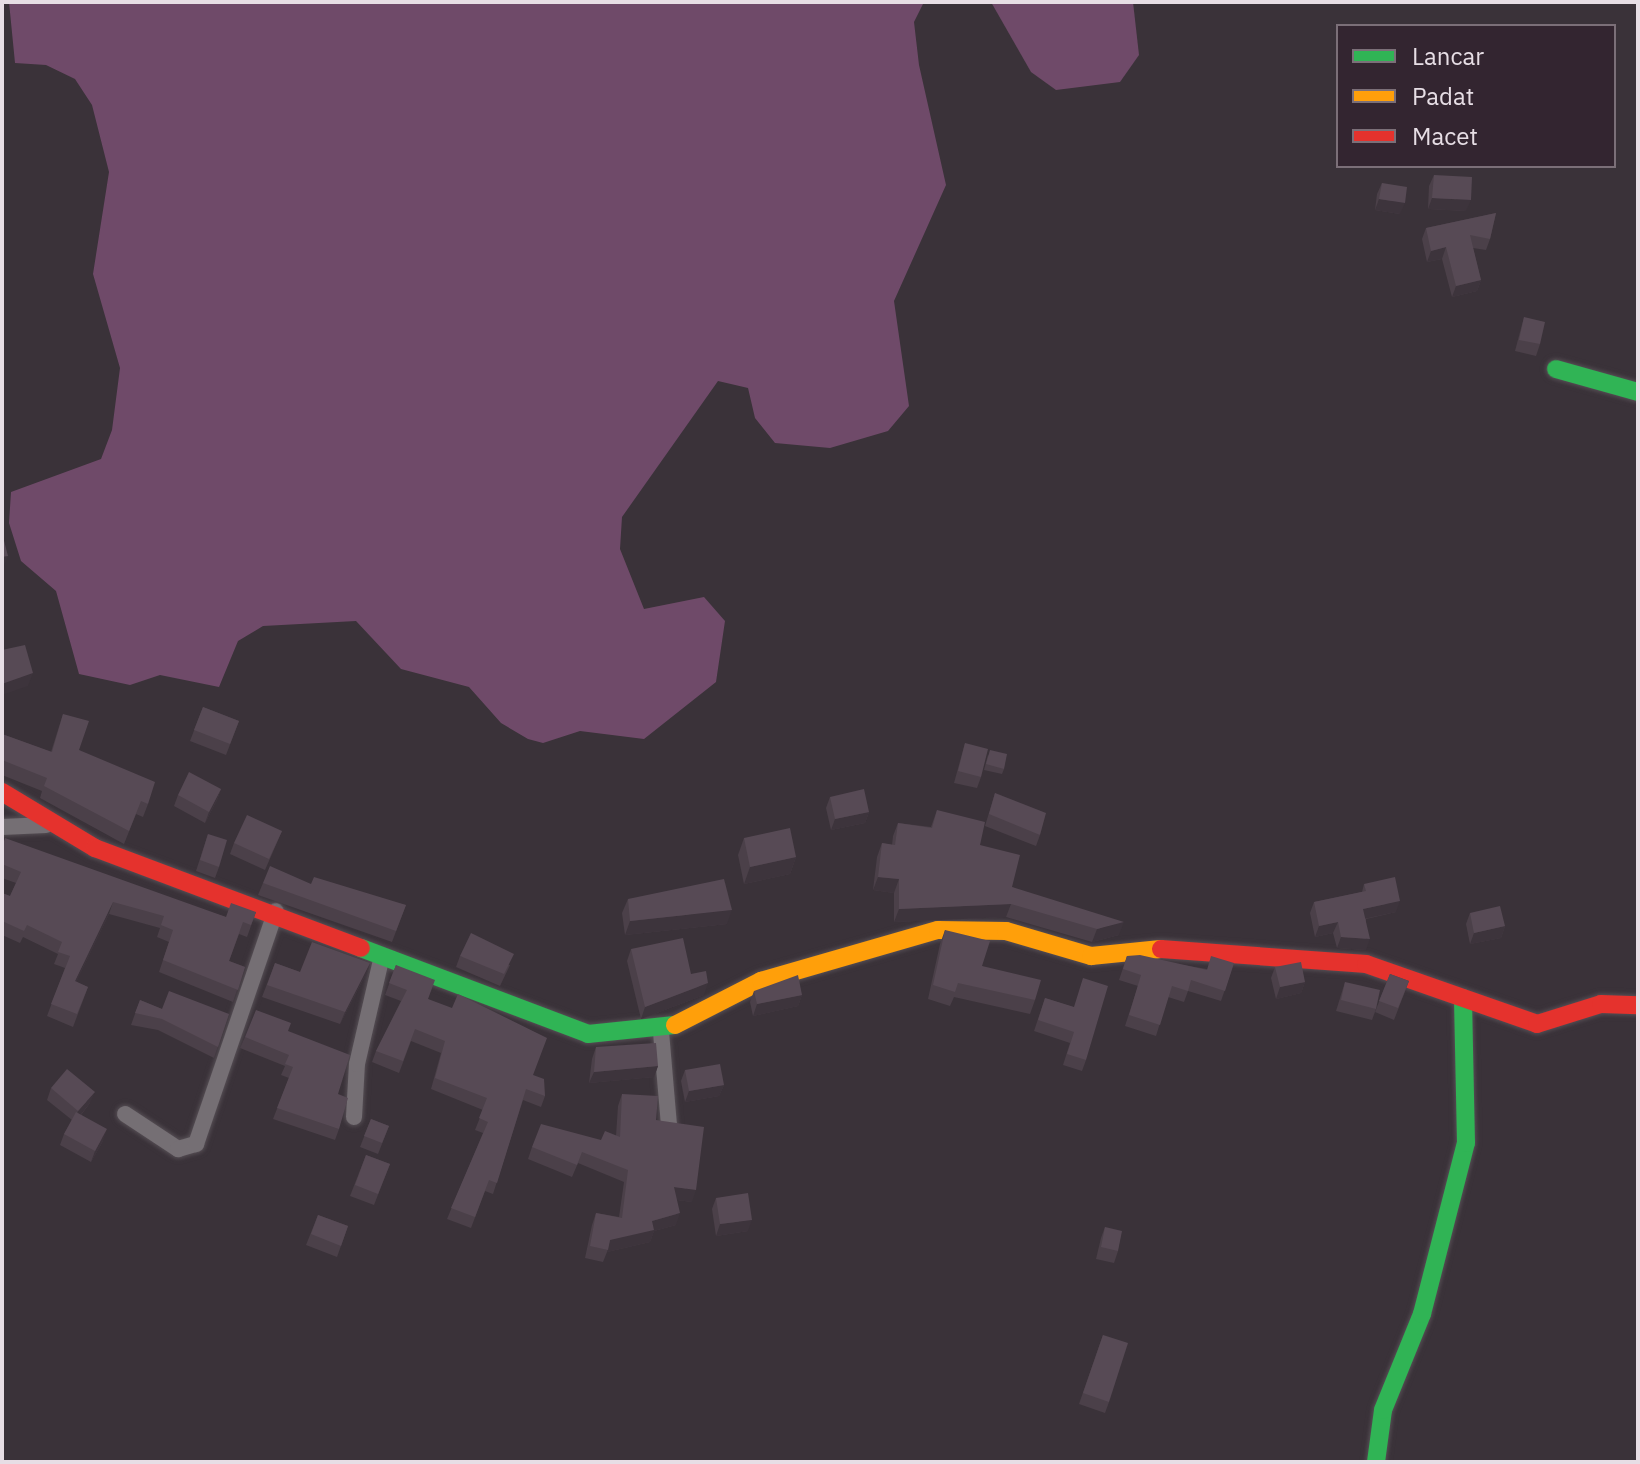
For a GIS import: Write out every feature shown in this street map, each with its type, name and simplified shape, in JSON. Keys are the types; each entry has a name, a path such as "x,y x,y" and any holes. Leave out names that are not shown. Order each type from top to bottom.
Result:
{"street":[{"path":"1556,369 1638,392"},
{"path":"2,792 46,825 276,911 381,960 562,1028 616,1037 661,1032 761,981 938,930 1006,931 1091,956 1161,949 1366,964 1537,1024 1601,1004 1638,1005"},
{"path":"2,827 46,825"},
{"path":"125,1114 178,1149 196,1144 276,911"},
{"path":"354,1117 357,1064 381,960"},
{"path":"1376,1462 1386,1400 1422,1314 1466,1143 1463,998"},
{"path":"661,1032 669,1126"}],"shaded area":[{"path":"9,2 924,2 914,22 919,65 946,185 894,301 909,406 888,431 830,448 775,443 755,418 748,388 718,381 622,517 620,549 644,609 704,597 725,621 716,682 644,739 580,731 543,743 528,739 501,723 469,687 401,669 356,621 263,626 238,641 219,687 160,675 130,685 79,674 56,591 21,561 9,523 11,492 101,459 112,430 120,368 93,274 109,172 92,105 75,79 46,65 15,63"},
{"path":"991,2 1133,2 1139,55 1120,82 1056,90 1031,72"}],"building":[{"path":"1434,175 1472,177 1471,200 1432,198"},
{"path":"1382,183 1407,187 1405,203 1379,199"},
{"path":"1496,213 1490,239 1470,235 1481,280 1456,286 1446,247 1431,251 1426,228"},
{"path":"1524,317 1545,322 1540,344 1519,340"},
{"path":"2,533 8,556 2,557"},
{"path":"25,645 33,673 2,684 2,650"},
{"path":"203,707 239,721 230,744 194,730"},
{"path":"63,714 89,721 79,750 155,782 148,804 141,801 129,831 44,786 47,778 2,760 2,734 52,752"},
{"path":"965,743 988,749 981,777 958,771"},
{"path":"990,750 1007,754 1004,769 986,764"},
{"path":"189,772 221,789 209,812 178,795"},
{"path":"864,789 869,812 835,819 830,797"},
{"path":"995,793 1046,813 1040,835 989,814"},
{"path":"937,810 985,822 980,845 1020,855 1012,887 1124,922 1097,929 1011,904 899,909 899,879 878,877 882,843 895,845 898,823 932,828"},
{"path":"247,815 282,831 269,859 234,843"},
{"path":"790,828 796,857 750,867 744,838"},
{"path":"208,834 227,840 219,867 200,860"},
{"path":"5,838 226,917 231,903 256,912 251,925 243,922 229,961 245,967 238,990 163,960 173,930 161,925 164,916 113,902 75,981 88,987 77,1014 51,1004 70,956 58,952 62,942 27,925 24,931 2,921 2,893 10,896 21,872 2,864"},
{"path":"270,866 311,884 314,877 406,905 396,931 263,883"},
{"path":"1395,877 1400,901 1363,909 1370,939 1341,937 1338,922 1319,926 1314,902 1366,891 1364,884"},
{"path":"724,879 732,910 630,921 628,899"},
{"path":"1500,906 1505,926 1474,933 1470,913"},
{"path":"945,930 990,941 982,966 1041,980 1035,1000 958,983 955,992 933,985"},
{"path":"471,933 514,954 504,974 460,956"},
{"path":"683,938 691,974 706,971 708,983 645,1007 631,949"},
{"path":"312,942 370,963 345,1012 267,985 275,963 300,972"},
{"path":"1140,955 1207,970 1211,956 1234,963 1225,991 1191,980 1188,991 1172,986 1160,1025 1129,1015 1141,975 1123,969 1127,956"},
{"path":"1301,962 1305,982 1280,987 1275,967"},
{"path":"396,965 435,980 428,999 452,1008 458,994 547,1038 533,1075 544,1079 545,1096 526,1089 497,1183 489,1180 475,1217 451,1208 488,1122 479,1118 487,1098 435,1078 445,1041 415,1029 403,1061 376,1051 407,990 389,983"},
{"path":"1390,974 1409,981 1398,1008 1379,1001"},
{"path":"798,975 802,995 757,1004 754,991"},
{"path":"1083,978 1108,986 1086,1060 1067,1054 1074,1032 1038,1020 1045,998 1074,1007"},
{"path":"1345,982 1380,990 1376,1009 1341,1000"},
{"path":"169,991 229,1014 218,1047 162,1019 135,1013 140,1000 162,1009"},
{"path":"256,1010 291,1023 288,1031 350,1055 338,1094 348,1098 339,1129 277,1108 293,1067 285,1064 289,1055 245,1037"},
{"path":"656,1043 658,1066 594,1072 596,1047"},
{"path":"720,1064 724,1085 689,1091 685,1070"},
{"path":"67,1069 95,1092 78,1111 51,1088"},
{"path":"622,1094 658,1096 656,1120 704,1127 696,1190 674,1187 680,1213 652,1221 654,1230 610,1240 608,1250 590,1246 596,1213 622,1218 628,1170 582,1152 577,1165 532,1147 541,1124 601,1140 605,1131 620,1137"},
{"path":"76,1112 107,1129 95,1151 64,1134"},
{"path":"371,1119 389,1126 382,1143 364,1136"},
{"path":"366,1155 390,1164 378,1194 355,1185"},
{"path":"748,1193 752,1220 720,1224 716,1198"},
{"path":"318,1215 348,1226 341,1246 311,1234"},
{"path":"1105,1227 1122,1231 1118,1251 1101,1247"},
{"path":"1103,1335 1128,1343 1109,1402 1083,1393"}],"traffic: fast":[{"path":"1556,369 1638,392"},
{"path":"361,948 588,1034 675,1025"},
{"path":"1376,1462 1383,1410 1422,1314 1466,1143 1463,998"}],"traffic: slow":[{"path":"675,1025 761,981 938,930 1006,931 1091,956 1161,949"}],"traffic: jam":[{"path":"2,792 95,848 361,948"},
{"path":"1161,949 1366,964 1537,1024 1601,1004 1638,1005"}]}
